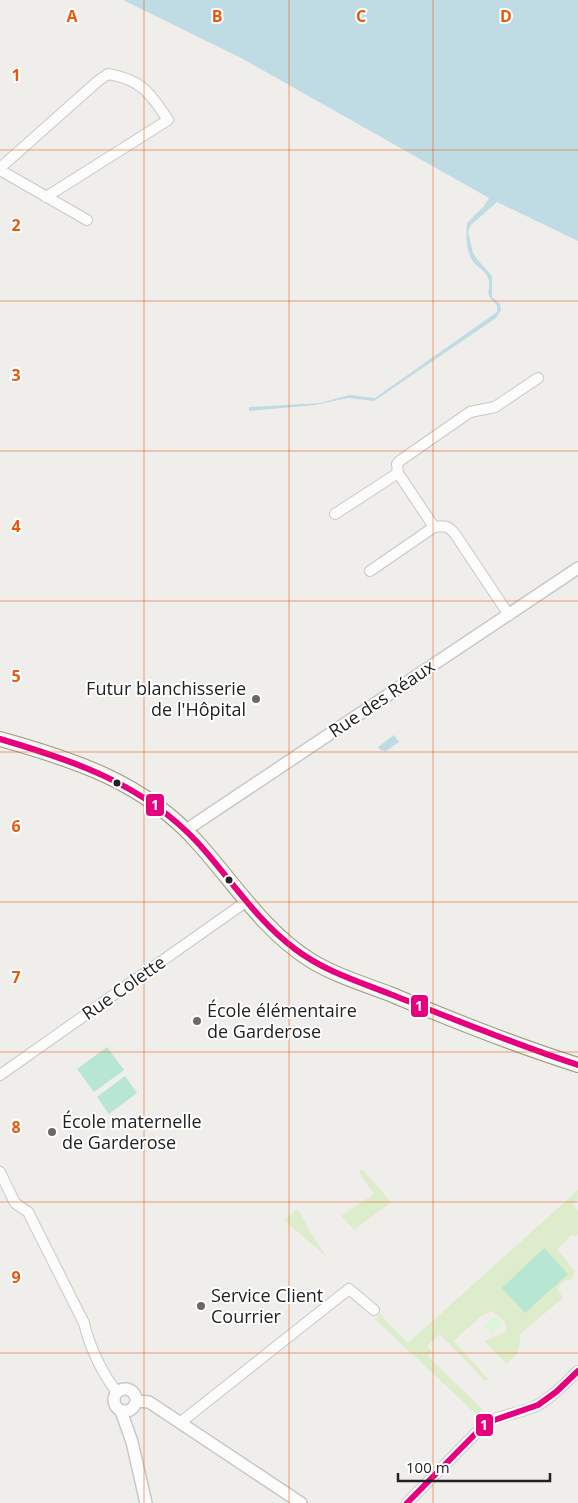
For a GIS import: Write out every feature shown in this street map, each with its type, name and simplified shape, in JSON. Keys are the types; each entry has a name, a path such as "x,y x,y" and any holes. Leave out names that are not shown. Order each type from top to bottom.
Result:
{"main road":[{"path":"0,739 71,761 118,780 148,800 186,830 268,926 310,960 472,1028 578,1065"}],"street":[{"path":"46,197 168,120 152,95 145,88 131,80 108,74 0,169 46,197 87,220"},
{"path":"434,527 398,473 397,464 470,412 495,407 538,378"},
{"path":"335,514 398,473"},
{"path":"370,571 434,527 450,528 509,615"},
{"name":"Rue des Réaux","path":"186,830 400,685 578,568"},
{"name":"Rue Colette","path":"0,1075 247,901"},
{"path":"0,1172 16,1203 28,1212 84,1323 87,1339 117,1392"},
{"path":"181,1422 349,1289 374,1310"},
{"path":"407,1503 486,1423 539,1404 578,1371"},
{"path":"121,1411 131,1410 136,1401 132,1391 124,1389 117,1392 113,1398 115,1406 121,1411 132,1442 146,1503"},
{"path":"136,1401 148,1402 181,1422 301,1503"}],"green space":[{"path":"107,1047 124,1070 94,1092 77,1069"},
{"path":"125,1076 137,1093 109,1114 97,1097"},
{"path":"362,1169 391,1202 354,1230 341,1216 374,1194 359,1172"},
{"path":"578,1190 578,1200 573,1204 578,1211 578,1234 575,1237 572,1235 557,1249 575,1271 572,1279 564,1281 557,1288 563,1298 520,1334 518,1352 514,1357 506,1364 484,1341 506,1332 505,1322 492,1311 481,1316 454,1341 488,1379 485,1381 440,1334 427,1346 432,1352 428,1356 482,1409 478,1416 375,1319 380,1314 408,1343"},
{"path":"298,1209 310,1232 326,1256 284,1220"},
{"path":"544,1248 568,1274 525,1313 502,1288"},
{"path":"495,1316 503,1324 492,1334 484,1326"}],"water":[{"path":"123,0 578,0 578,241 497,202 471,225 468,232 473,253 492,276 492,297 500,304 501,310 496,318 374,401 348,398 315,405 249,411 249,407 320,403 349,395 375,398 497,312 497,305 488,294 488,278 475,264 469,254 466,239 467,223 484,206 489,198 241,58"},
{"path":"394,735 399,742 385,752 381,751 378,747"}],"transit line":[{"name":"1","path":"0,739 81,766 131,790 154,805 177,822 210,856 268,925 281,938 306,957 353,980 530,1049 578,1065"},
{"name":"1","path":"407,1503 486,1423 538,1405 556,1392 578,1371"}],"place":[{"name":"Futur blanchisserie de l'Hôpital","path":"256,699"},
{"name":"École élémentaire de Garderose","path":"197,1021"},
{"name":"École maternelle de Garderose","path":"52,1132"},
{"name":"Service Client Courrier","path":"201,1306"}]}
